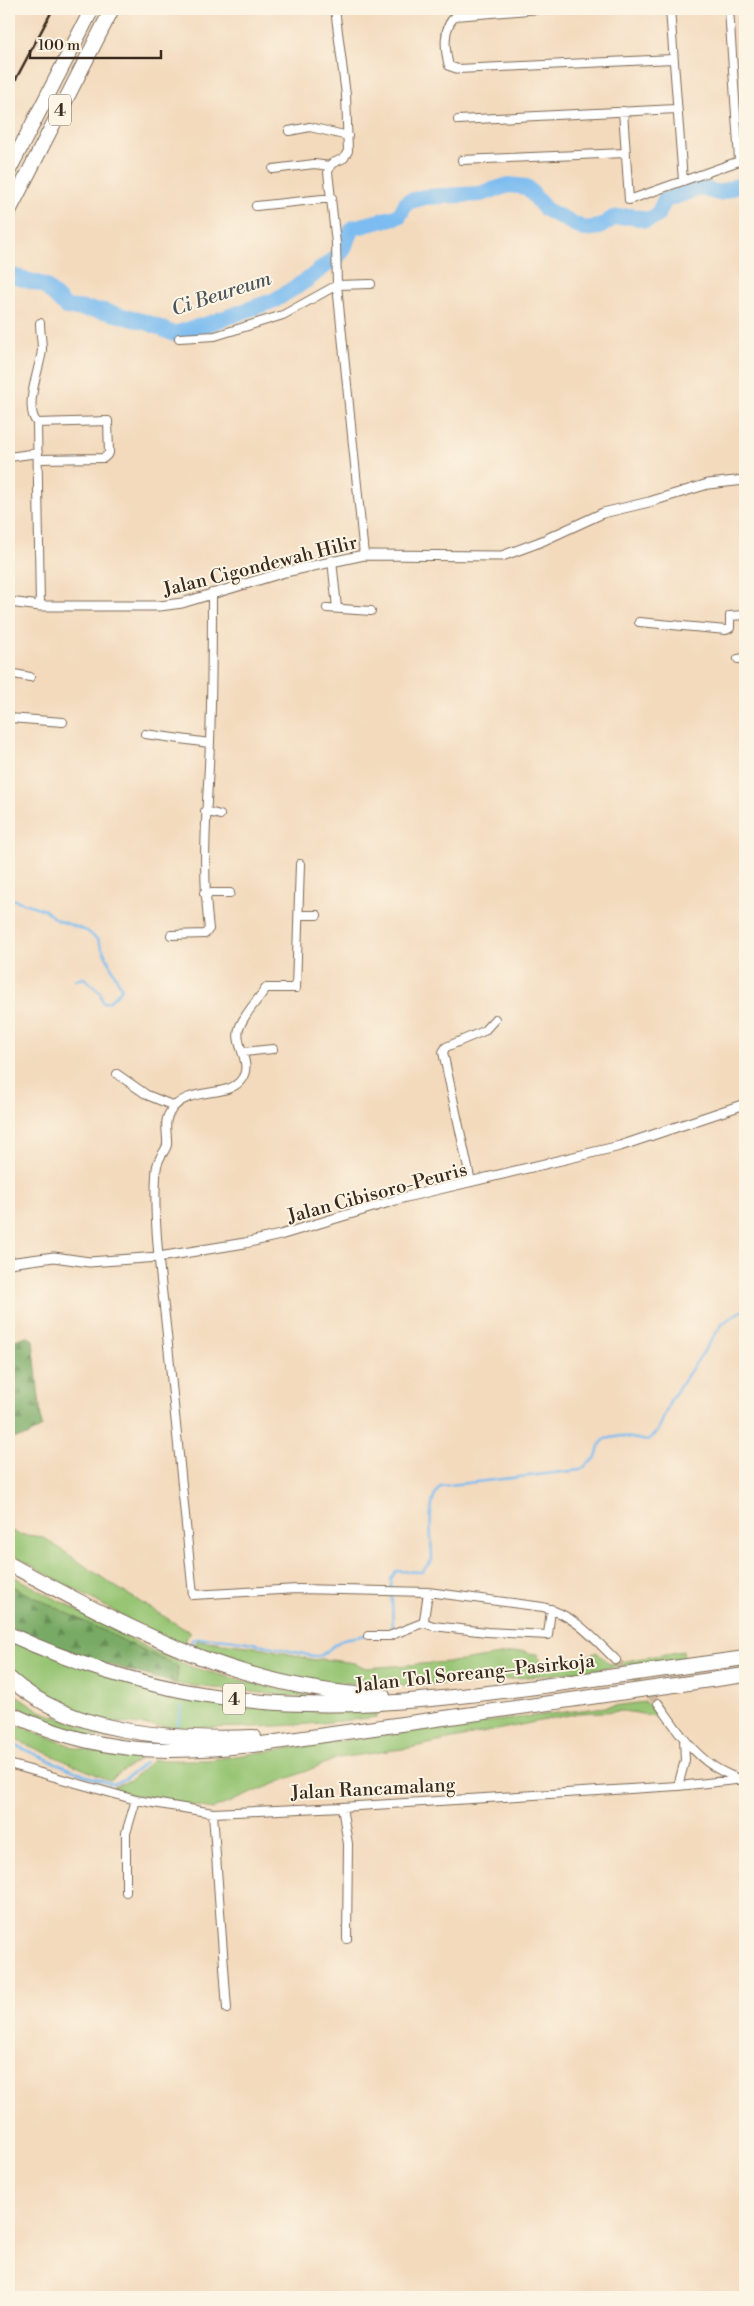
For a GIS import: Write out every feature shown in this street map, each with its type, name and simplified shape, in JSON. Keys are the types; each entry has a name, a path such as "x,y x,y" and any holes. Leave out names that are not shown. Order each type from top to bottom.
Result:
{"highway":[{"name":"4","path":"9,170 92,9"},
{"name":"4","path":"9,211 112,9"},
{"path":"9,1564 142,1634 201,1658 258,1678 303,1688 352,1694 421,1697 469,1696"},
{"name":"Jalan Tol Soreang–Pasirkoja","path":"9,1634 92,1668 126,1678 207,1696 265,1702 333,1705 384,1704 469,1696 745,1658"},
{"name":"Jalan Tol Soreang–Pasirkoja","path":"9,1713 43,1728 83,1740 124,1748 162,1752 262,1744 370,1727 745,1675"},
{"path":"9,1678 57,1711 92,1722 136,1731 191,1736 242,1737 370,1727"}],"street":[{"path":"273,169 314,164 330,166 346,156 348,136 346,94 335,9"},
{"path":"540,9 456,16 448,23 446,31 449,66 458,69 673,59"},
{"path":"670,9 676,109 683,181"},
{"path":"623,111 629,200 742,159 729,9"},
{"path":"458,120 676,109"},
{"path":"289,131 310,127 348,136"},
{"path":"462,160 625,153"},
{"path":"330,166 328,172 336,243 337,285 364,555"},
{"path":"256,206 332,198"},
{"path":"179,338 214,336 283,315 337,285 370,284"},
{"path":"40,322 42,351 34,382 32,413 37,423 40,606"},
{"path":"9,457 104,458 109,452 108,421 37,423"},
{"name":"Jalan Cigondewah Hilir","path":"9,602 40,606 160,606 182,603 332,560 364,555 469,556 510,554 603,513 649,502 708,484 745,480"},
{"path":"332,560 337,608"},
{"path":"171,935 207,933 209,929 204,893 212,593"},
{"path":"327,608 371,611"},
{"path":"639,622 726,630 730,628 730,616 745,615"},
{"path":"9,673 30,677"},
{"path":"9,718 63,722"},
{"path":"145,734 209,743"},
{"path":"205,811 220,815"},
{"path":"300,864 296,988 266,988 239,1028 239,1040 244,1052 246,1068 241,1080 235,1085 218,1091 196,1094 174,1106 168,1114 166,1122 166,1147 159,1159 157,1168 159,1258 193,1595 298,1589 428,1592 551,1609 576,1621 616,1660"},
{"path":"204,893 230,893"},
{"path":"299,915 317,915"},
{"path":"471,1182 443,1052 446,1047 484,1031 495,1019"},
{"path":"244,1052 273,1049"},
{"path":"117,1074 147,1095 174,1106"},
{"name":"Jalan Cibisoro-Peuris","path":"9,1263 54,1257 89,1262 159,1258 280,1235 406,1197 620,1146 745,1104"},
{"path":"425,1622 428,1592"},
{"path":"368,1636 390,1636 425,1622 433,1626 487,1632 548,1635 551,1609"},
{"path":"658,1704 684,1738 713,1766 741,1779"},
{"path":"678,1786 685,1760 684,1738"},
{"name":"Jalan Rancamalang","path":"9,1764 136,1800 213,1813 678,1786 741,1779"},
{"path":"126,1892 126,1833 136,1800"},
{"path":"342,1807 348,1844 347,1940"},
{"path":"213,1813 227,2009"}],"green space":[{"path":"27,1336 33,1340 42,1427 27,1436 9,1439 9,1342"},
{"path":"9,1529 17,1534 43,1537 116,1587 191,1633 186,1637 183,1645 130,1620 9,1553"},
{"path":"9,1574 151,1650 194,1668 259,1685 318,1696 318,1699 176,1684 178,1667 9,1585"},
{"path":"9,1585 178,1667 176,1684 96,1661 9,1627"},
{"path":"198,1640 264,1648 314,1660 323,1659 355,1663 366,1668 462,1661 524,1651 538,1654 540,1664 581,1659 597,1652 609,1664 683,1651 684,1658 542,1676 446,1684 351,1684 289,1677 247,1667 191,1649"},
{"path":"9,1641 236,1705 298,1711 377,1713 377,1717 296,1725 215,1728 132,1724 89,1718 49,1703 9,1674"},
{"path":"9,1690 40,1711 91,1729 232,1739 162,1744 92,1736 39,1718 9,1701"},
{"path":"645,1702 661,1717 623,1711 579,1713 409,1748 338,1758 213,1809 128,1794 113,1787 131,1780 153,1760 208,1760 360,1738"},
{"path":"9,1722 79,1749 139,1760 109,1780 9,1737"}],"waterway":[{"name":"Ci Beureum","path":"9,275 44,285 66,307 104,311 149,323 174,334 275,300 307,280 339,255 344,249 353,228 399,216 407,202 425,197 480,194 509,185 527,187 545,209 584,229 600,227 613,218 632,216 646,220 657,216 665,200 701,188 719,193 745,183"},
{"path":"9,898 45,910 55,919 87,931 98,940 122,989 110,1001 103,1003 100,992 84,978 75,980"},
{"path":"387,1633 393,1628 391,1579 396,1571 422,1572 432,1560 431,1511 436,1493 441,1486 580,1470 596,1458 599,1446 605,1439 621,1436 647,1441 658,1431 670,1401 723,1323 741,1311 745,1311"},
{"path":"189,1647 192,1640 218,1638 320,1656 343,1639 366,1635"},
{"path":"178,1724 182,1707"},
{"path":"9,1743 84,1775 113,1784 125,1779 145,1763"}],"tunnel":[{"path":"616,1660 658,1703"}],"railway":[{"path":"9,92 53,9"}]}
